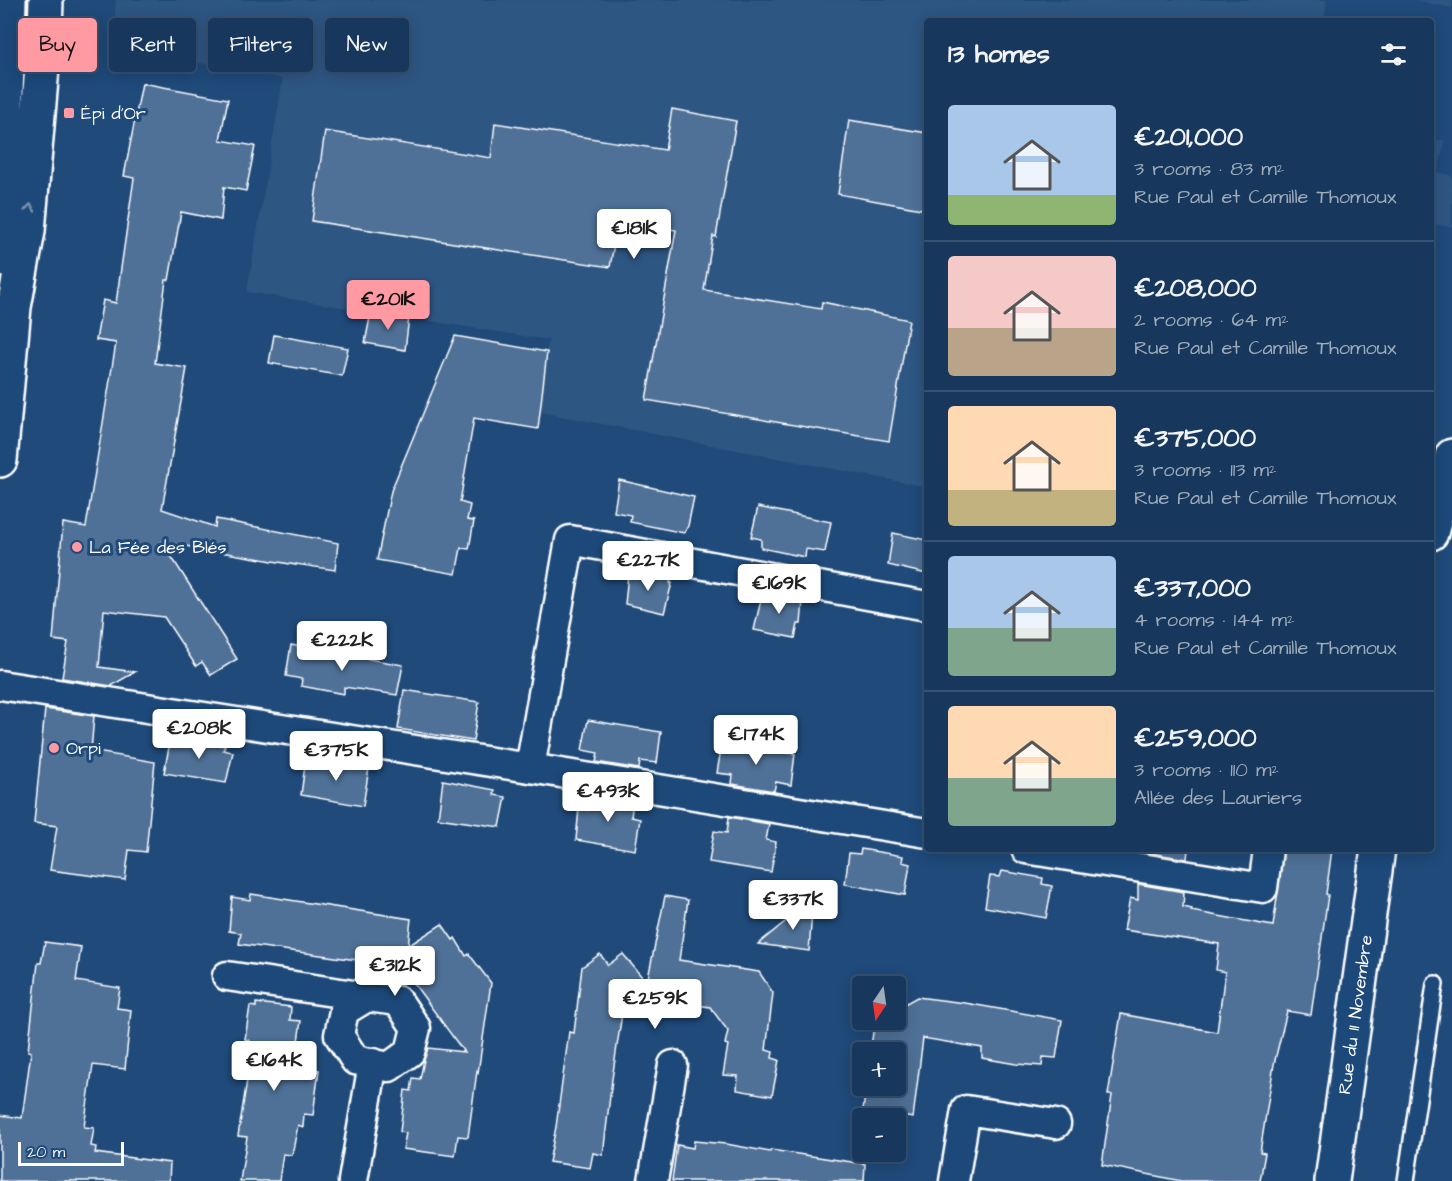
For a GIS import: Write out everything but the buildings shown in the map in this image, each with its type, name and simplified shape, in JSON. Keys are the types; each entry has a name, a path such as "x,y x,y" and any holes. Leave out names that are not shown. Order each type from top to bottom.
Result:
{"main road":[{"path":"9,0 6,94 6,249 14,307"},
{"path":"0,460 14,307 28,231 46,0"},
{"path":"1434,523 1452,460"},
{"name":"Rue du 11 Novembre","path":"1332,1181 1378,852"}],"street":[{"path":"530,768 570,540 924,605"},
{"path":"0,685 924,833"},
{"path":"1044,852 1263,888 1268,852"},
{"path":"227,975 367,997 398,1002 416,1028 410,1052 389,1066 355,1060 339,1035 344,1011 367,997"},
{"path":"353,1181 373,1063"},
{"path":"653,1181 673,1065"},
{"path":"954,1181 966,1110 1056,1124"}],"lane":[{"path":"1406,1181 1435,984"}],"shaded area":[{"path":"116,0 1327,0 1324,18 924,18 924,486 540,412 548,340 247,292 283,79 247,72 313,72 313,18 208,18 208,65 196,62 196,18 114,18"},
{"path":"1415,0 1452,0 1452,8"},
{"path":"1434,139 1445,141 1438,172 1452,176 1452,227 1434,224"}],"place":[{"name":"Épi d'Or","path":"69,113"},
{"name":"La Fée des Blés","path":"77,547"},
{"name":"Orpi","path":"54,748"}]}
